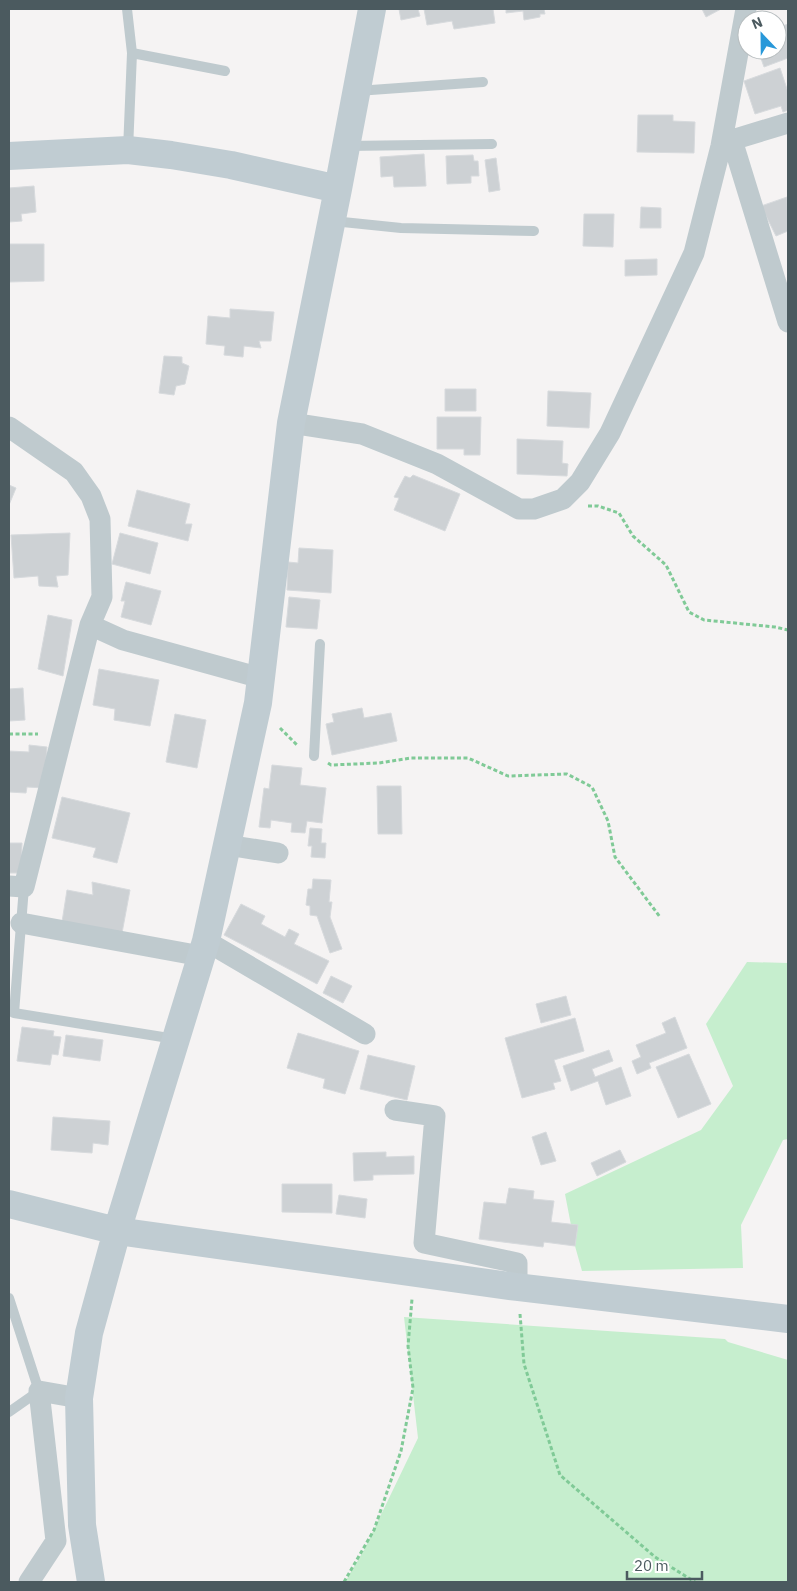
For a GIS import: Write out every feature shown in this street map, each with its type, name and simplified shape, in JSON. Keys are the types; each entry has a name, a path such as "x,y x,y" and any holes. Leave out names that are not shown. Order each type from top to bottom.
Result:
{"street":[{"path":"91,1582 82,1525 79,1398 89,1333 117,1231 204,948 227,844 259,691 291,423 372,9"},
{"path":"291,423 362,434 437,464 519,508 534,509 563,499 580,482 610,433 694,253 727,143 746,9"},
{"path":"727,143 788,123"},
{"path":"727,143 781,273 788,322"},
{"path":"9,156 128,150 170,154 231,165 338,189"},
{"path":"9,427 74,472 91,496 100,519 102,597 90,625 16,886"},
{"path":"90,625 123,640 259,691"},
{"path":"227,844 278,853"},
{"path":"21,923 204,948 365,1034"},
{"path":"395,1110 435,1116 424,1243 517,1263 517,1287"},
{"path":"9,1204 117,1231 517,1287 788,1318"},
{"path":"29,1582 56,1541 39,1391 79,1398"}],"lane":[{"path":"127,9 132,53 128,150"},
{"path":"132,53 225,71"},
{"path":"356,91 483,82"},
{"path":"346,146 492,144"},
{"path":"332,221 401,228 534,231"},
{"path":"314,756 320,644"},
{"path":"16,886 21,923 14,1013 176,1039"},
{"path":"9,1298 39,1391 9,1412"}],"path":[{"path":"582,507 598,506 619,513 634,536 666,565 689,612 704,620 788,630"},
{"path":"259,691 292,742 331,765 379,763 412,758 468,758 508,776 567,774 592,787 608,821 614,857 660,917"},
{"path":"344,1582 374,1530 401,1451 413,1388 408,1346 414,1272"},
{"path":"517,1287 524,1364 560,1474 655,1557 695,1582"}],"green space":[{"path":"747,962 788,963 788,1139 783,1140 741,1225 743,1268 582,1271 565,1194 701,1130 733,1086 706,1024"},
{"path":"404,1317 725,1339 728,1342 788,1360 788,1582 345,1582 364,1550 418,1438"}],"building":[{"path":"399,9 418,9 420,16 401,20"},
{"path":"424,9 493,9 495,23 454,29 452,21 427,25"},
{"path":"506,9 544,9 545,14 540,14 540,17 524,20 523,11 506,13"},
{"path":"702,9 721,9 706,17"},
{"path":"787,24 788,24 787,58"},
{"path":"762,60 783,60 764,67"},
{"path":"780,68 788,92 788,110 783,112 781,106 755,114 744,81"},
{"path":"638,115 673,115 673,121 695,122 694,153 637,152"},
{"path":"424,154 426,186 394,187 393,176 381,177 380,157"},
{"path":"473,155 474,161 478,161 479,176 471,176 471,183 447,184 446,156"},
{"path":"496,158 500,190 489,192 485,160"},
{"path":"34,186 36,212 21,214 22,221 9,222 9,188"},
{"path":"787,197 788,231 776,236 761,206"},
{"path":"641,207 661,208 661,228 640,228"},
{"path":"584,214 614,214 613,247 583,246"},
{"path":"9,244 44,244 44,281 9,282"},
{"path":"657,259 657,275 625,276 625,260"},
{"path":"230,309 274,312 271,341 259,341 261,348 244,346 243,357 224,355 225,346 206,344 208,316 230,318"},
{"path":"164,356 182,357 182,363 189,366 185,384 176,386 174,395 159,393"},
{"path":"445,389 476,389 476,411 445,411"},
{"path":"548,391 591,393 589,428 547,426"},
{"path":"437,417 481,417 480,455 464,455 464,449 437,449"},
{"path":"517,439 563,441 562,463 568,464 567,476 517,474"},
{"path":"413,475 460,494 445,531 394,510 399,498 394,497 405,476 410,478"},
{"path":"9,485 16,488 9,505"},
{"path":"137,490 190,504 185,524 192,524 188,541 128,526"},
{"path":"70,533 68,575 56,576 58,587 39,586 38,576 14,578 11,535"},
{"path":"120,533 158,543 150,574 112,564"},
{"path":"299,548 333,550 331,593 287,590 288,562 298,563"},
{"path":"126,582 161,591 151,625 121,617 125,601 121,601"},
{"path":"289,597 320,600 317,629 286,627"},
{"path":"48,615 72,620 63,676 38,669"},
{"path":"99,669 159,680 150,726 114,720 115,709 93,705"},
{"path":"23,688 25,720 9,721 9,689"},
{"path":"362,708 364,718 391,713 397,741 332,755 326,724 334,722 332,714"},
{"path":"175,714 206,720 197,768 166,762"},
{"path":"29,745 47,747 44,788 27,787 26,793 9,792 9,751 29,752"},
{"path":"272,765 302,768 300,785 326,788 322,823 307,821 305,833 291,832 292,823 271,820 270,828 259,827 264,788 269,789"},
{"path":"377,786 401,786 402,834 378,834"},
{"path":"62,797 130,813 117,863 93,857 96,848 52,838"},
{"path":"310,828 322,829 321,843 326,843 325,858 311,857 312,846 308,846"},
{"path":"9,843 22,843 21,873 9,873"},
{"path":"313,879 331,880 329,902 332,902 330,917 342,949 330,953 317,916 310,915 310,906 306,905 308,889 312,889"},
{"path":"92,882 130,890 122,933 62,922 67,890 93,895"},
{"path":"241,904 265,916 261,924 285,937 289,929 299,934 294,944 329,961 317,984 224,935"},
{"path":"331,976 352,986 343,1003 323,993"},
{"path":"566,996 571,1015 541,1023 536,1004"},
{"path":"675,1017 687,1048 649,1063 651,1068 637,1074 632,1061 641,1057 636,1045 666,1033 662,1023"},
{"path":"575,1018 584,1051 554,1060 561,1081 553,1083 555,1089 522,1098 505,1038"},
{"path":"22,1027 54,1031 53,1036 61,1037 58,1055 52,1054 50,1065 17,1061"},
{"path":"298,1033 359,1051 345,1094 323,1088 325,1079 287,1068"},
{"path":"66,1035 103,1040 100,1061 63,1056"},
{"path":"609,1050 613,1061 592,1069 595,1077 621,1067 631,1096 606,1105 598,1081 571,1091 563,1066"},
{"path":"689,1054 711,1104 678,1118 656,1067"},
{"path":"368,1055 415,1066 407,1100 360,1089"},
{"path":"53,1117 110,1121 108,1145 93,1143 92,1153 51,1150"},
{"path":"546,1132 556,1161 541,1165 532,1137"},
{"path":"620,1150 626,1162 597,1176 591,1163"},
{"path":"386,1152 386,1157 414,1156 414,1174 373,1175 373,1180 354,1181 353,1153"},
{"path":"282,1184 332,1184 332,1213 282,1212"},
{"path":"509,1188 534,1191 533,1199 554,1201 551,1222 578,1225 575,1246 544,1242 543,1247 479,1239 484,1202 506,1204"},
{"path":"339,1195 367,1199 365,1218 336,1214"}]}
